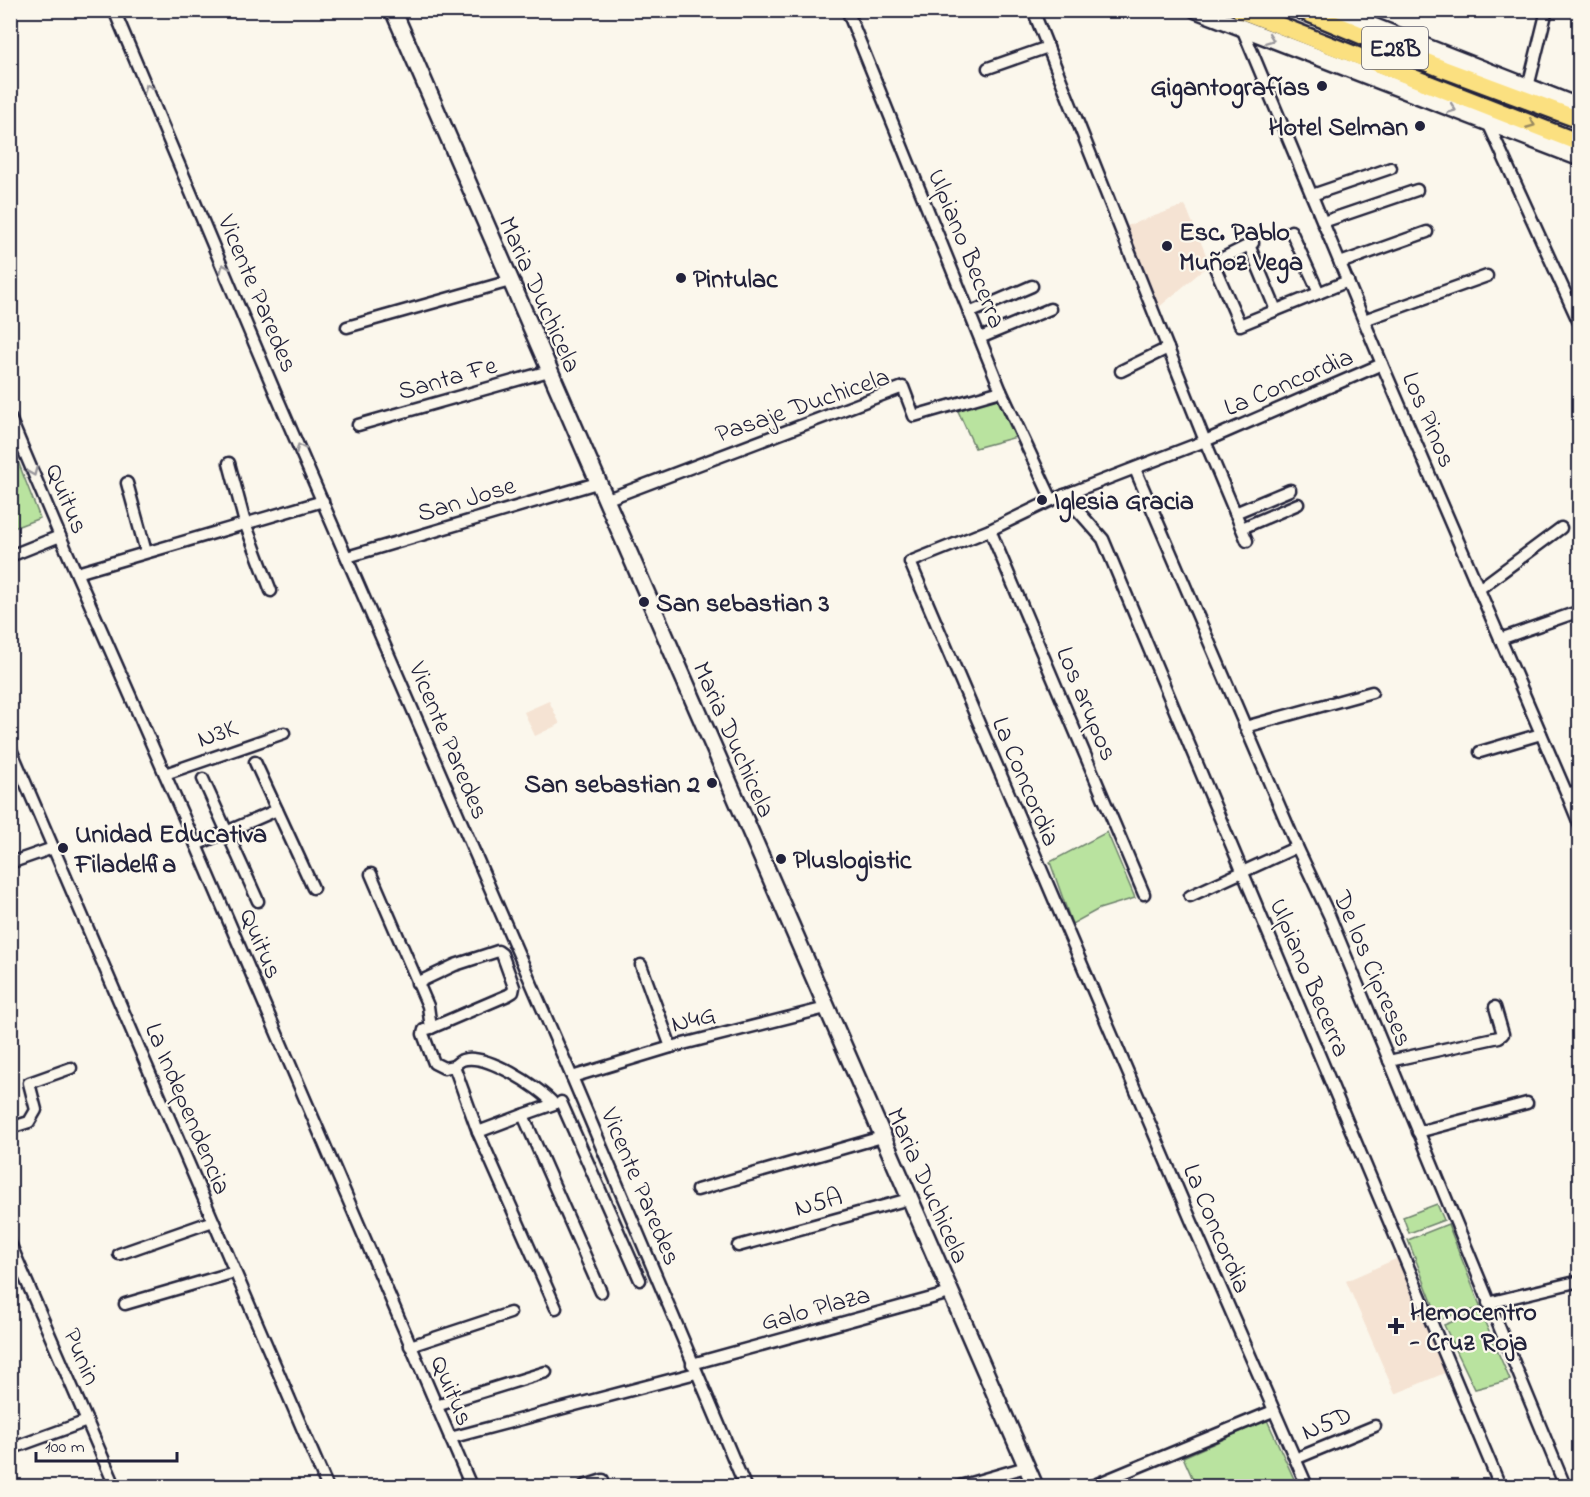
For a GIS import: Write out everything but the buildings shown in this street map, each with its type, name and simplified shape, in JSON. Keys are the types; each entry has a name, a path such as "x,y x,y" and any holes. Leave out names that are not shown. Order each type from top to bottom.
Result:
{"highway":[{"name":"E28B","path":"1240,10 1580,143"},
{"name":"E28B","path":"1301,10 1443,69 1580,120"},
{"path":"1405,75 1441,85 1449,79 1443,69"},
{"path":"1457,95 1451,87 1458,80 1489,86"}],"main road":[{"name":"Maria Duchicela","path":"393,10 1035,1486"},
{"path":"1196,10 1580,158"},
{"path":"1332,10 1580,107"}],"street":[{"name":"Vicente Paredes","path":"114,10 745,1486"},
{"name":"Ulpiano Becerra","path":"847,10 1001,391 1052,500"},
{"path":"1033,10 1247,541"},
{"path":"1528,87 1547,10"},
{"name":"Los Pinos","path":"1242,28 1580,826"},
{"path":"988,69 1048,47"},
{"path":"1488,123 1580,325"},
{"path":"1312,195 1392,168"},
{"path":"1323,222 1416,190"},
{"path":"1291,231 1319,293"},
{"path":"1340,263 1427,232"},
{"path":"1276,310 1251,244 1214,261 1240,325 1348,281"},
{"path":"1364,320 1487,276"},
{"path":"346,327 510,281"},
{"path":"969,312 1032,286"},
{"path":"980,338 1050,309"},
{"path":"1122,371 1168,348"},
{"name":"La Concordia","path":"1307,1486 910,562 990,530 1052,500 1205,441 1383,364"},
{"name":"Santa Fe","path":"358,426 549,371"},
{"name":"Pasaje Duchicela","path":"605,500 903,387 914,416 1001,391"},
{"name":"Quitus","path":"10,418 471,1486"},
{"path":"229,463 245,523 271,591"},
{"name":"De los Cipreses","path":"1136,469 1245,727 1329,915 1565,1486"},
{"path":"127,483 147,552"},
{"name":"San Jose","path":"347,557 597,483"},
{"path":"1235,513 1290,490"},
{"name":"Ulpiano Becerra","path":"1064,495 1103,539 1500,1486"},
{"path":"77,573 323,501"},
{"path":"1242,528 1298,504"},
{"path":"1479,589 1561,528"},
{"name":"Los arupos","path":"990,530 1144,894"},
{"path":"10,556 60,537"},
{"path":"1500,639 1580,611"},
{"path":"1245,727 1372,692"},
{"name":"N3K","path":"165,774 284,733"},
{"path":"1480,752 1541,734"},
{"name":"La Independencia","path":"10,747 327,1486"},
{"path":"255,762 313,888"},
{"path":"202,779 258,901"},
{"path":"1567,794 1580,790"},
{"path":"196,845 277,810"},
{"path":"1190,896 1297,847"},
{"path":"10,863 53,848"},
{"path":"371,874 428,1006 431,1028"},
{"path":"417,983 455,965 498,951 502,954 514,987 513,992 424,1030 423,1034 434,1063 444,1068 454,1066 462,1060 473,1059 491,1064 533,1084 558,1103 640,1280"},
{"path":"641,966 671,1047"},
{"path":"1389,1061 1499,1037 1503,1034 1503,1029 1495,1007"},
{"name":"N4G","path":"572,1077 671,1047 826,1008"},
{"path":"454,1066 478,1132 556,1308"},
{"path":"10,1128 29,1122 36,1110 29,1083 71,1068"},
{"path":"478,1132 579,1095"},
{"path":"1418,1132 1527,1103"},
{"path":"523,1116 601,1292"},
{"path":"697,1190 882,1137"},
{"name":"N5A","path":"738,1246 909,1199"},
{"path":"119,1254 213,1221"},
{"name":"Punin","path":"10,1243 115,1486"},
{"path":"125,1304 235,1272"},
{"path":"1488,1303 1580,1281"},
{"name":"Galo Plaza","path":"450,1438 951,1293"},
{"path":"410,1346 510,1313"},
{"path":"436,1406 546,1372"},
{"path":"1092,1486 1273,1411"},
{"path":"10,1449 87,1421"},
{"name":"N5D","path":"1295,1459 1375,1426"},
{"path":"960,1486 1026,1467"},
{"path":"584,1486 603,1480"}],"shaded area":[{"name":"Esc. Pablo Muñoz Vega","path":"1185,205 1210,264 1158,308 1124,227"},
{"path":"549,701 560,724 535,736 524,712"},
{"name":"Hemocentro - Cruz Roja","path":"1398,1258 1447,1372 1395,1394 1346,1281"}],"green space":[{"path":"1002,394 1020,436 975,448 958,411"},
{"path":"10,441 40,518 11,529 10,529"},
{"path":"1107,832 1135,898 1099,909 1072,924 1050,862"},
{"path":"1437,1204 1444,1220 1409,1233 1403,1217"},
{"path":"1448,1224 1481,1308 1439,1320 1408,1240"},
{"path":"1480,1311 1510,1380 1475,1389 1444,1325"},
{"path":"1267,1420 1295,1481 1281,1486 1196,1486 1183,1457"}],"place":[{"name":"Gigantografías","path":"1322,86"},
{"name":"Hotel Selman","path":"1420,126"},
{"name":"Esc. Pablo Muñoz Vega","path":"1167,246"},
{"name":"Pintulac","path":"681,278"},
{"name":"Iglesia Gracia","path":"1042,500"},
{"name":"San sebastian 3","path":"644,602"},
{"name":"San sebastian 2","path":"712,783"},
{"name":"Unidad Educativa Filadelfia","path":"63,848"},
{"name":"Pluslogistic","path":"781,859"},
{"name":"Hemocentro - Cruz Roja","path":"1396,1326"}]}
